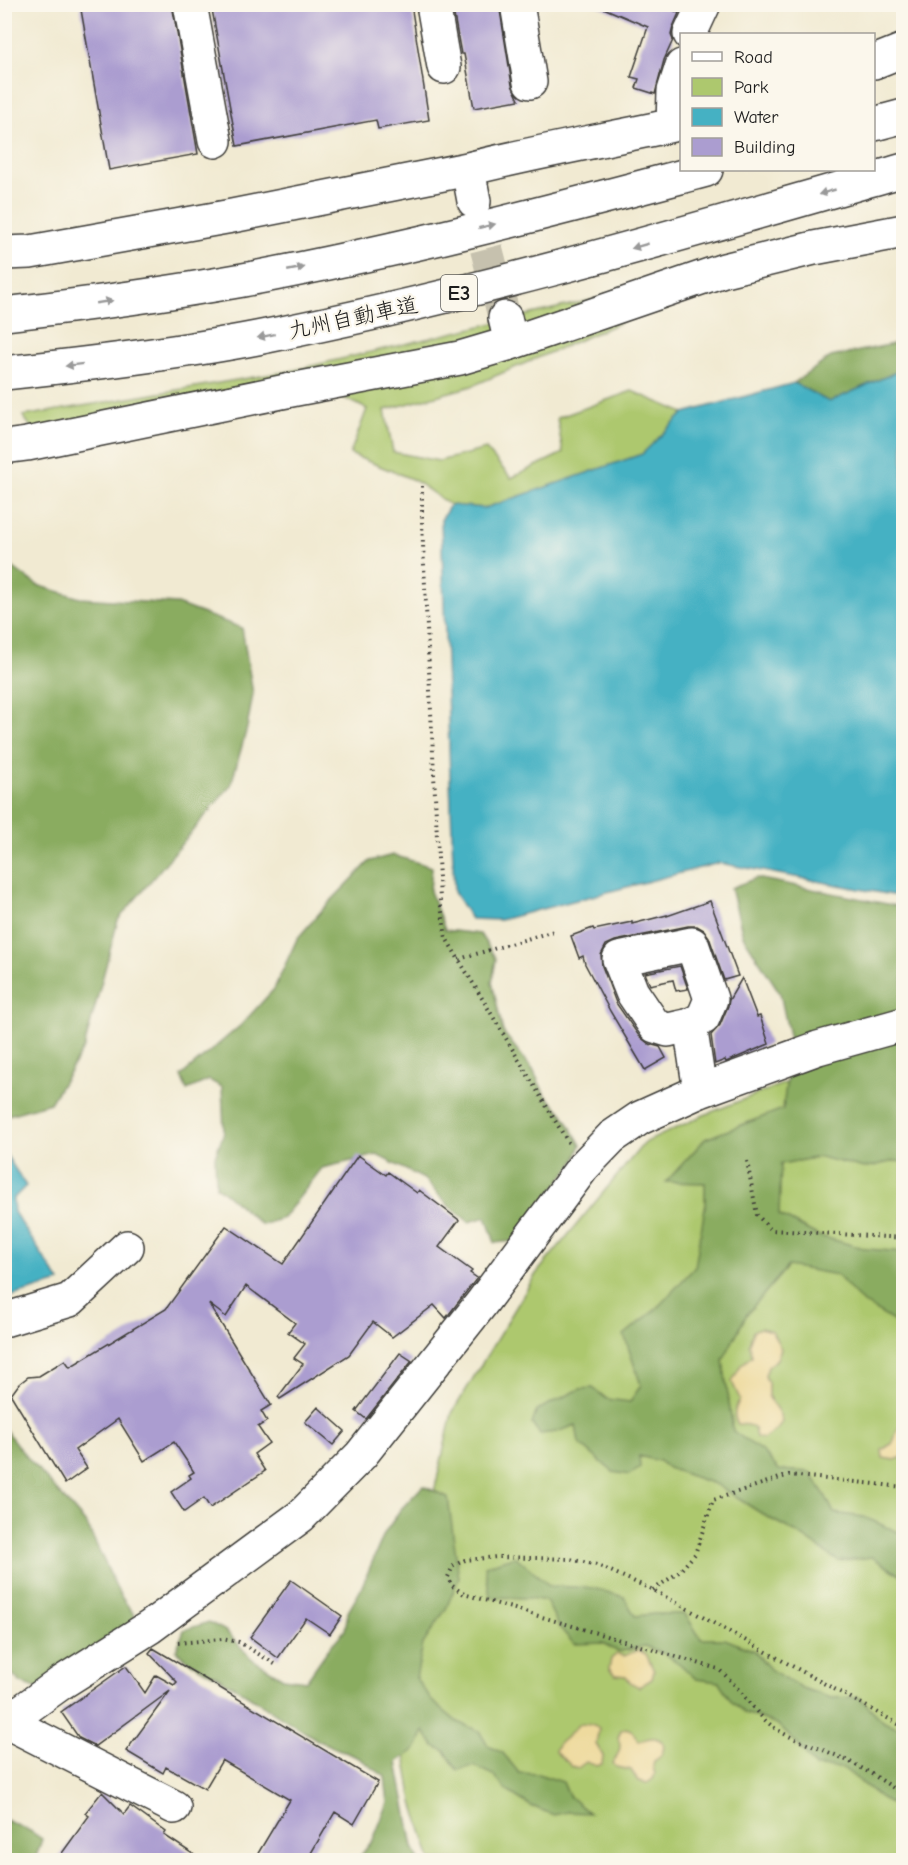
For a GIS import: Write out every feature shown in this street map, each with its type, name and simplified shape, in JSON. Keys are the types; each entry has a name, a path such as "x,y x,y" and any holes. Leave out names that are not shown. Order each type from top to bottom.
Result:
{"main road":[{"path":"190,4 216,141"},
{"path":"433,4 444,67"},
{"path":"517,4 530,82"},
{"path":"690,33 704,4"},
{"path":"875,61 903,50"},
{"path":"4,253 30,252 232,216 677,124 674,92 680,70"},
{"path":"875,123 903,116"},
{"path":"468,169 474,201"},
{"name":"九州自動車道","path":"4,373 99,363 255,338 404,307 614,253 903,170"},
{"path":"4,314 92,304 230,282 381,252 702,171"},
{"path":"4,447 460,358 508,331 724,270 814,248 903,231"},
{"path":"174,1807 6,1723 61,1683 150,1627 301,1516 361,1455 481,1304 583,1167 612,1137 640,1118 700,1091 818,1047 903,1024"},
{"path":"690,1025 700,1091"},
{"path":"4,1320 70,1300 127,1247"}],"path":[{"path":"422,486 440,900 446,938 583,1167"},
{"path":"459,959 554,931"},
{"path":"747,1161 757,1215 771,1230 903,1238"},
{"path":"653,1590 679,1572 695,1554 713,1500 789,1475 903,1487"},
{"path":"903,1727 653,1590 597,1565 570,1559 497,1557 465,1560 453,1566 448,1577 451,1585 464,1594 718,1669 732,1680 752,1707 773,1727 844,1759 882,1780 903,1795"},
{"path":"150,1627 161,1639 179,1643 222,1639 239,1642 278,1666"}],"green space":[{"path":"621,293 668,302 472,386 385,410 393,452 439,461 486,449 511,478 563,453 557,418 632,391 684,413 643,454 485,508 450,505 414,480 350,454 367,409 334,393 46,448 23,416 290,371"},
{"path":"903,342 903,369 829,402 794,383 831,357"},
{"path":"4,561 37,585 80,598 177,604 242,628 253,694 247,728 231,785 118,920 84,1048 50,1103 5,1116"},
{"path":"393,855 432,867 430,891 445,930 480,934 496,959 492,982 503,1032 533,1070 544,1093 563,1114 581,1145 575,1161 514,1241 495,1243 486,1217 469,1222 448,1205 424,1179 377,1155 322,1168 283,1218 262,1225 216,1186 215,1156 224,1132 222,1087 209,1080 187,1090 181,1076 241,1025 274,989 297,939 323,909 370,861"},
{"path":"756,878 903,907 903,1162 895,1161 864,1168 820,1157 781,1164 779,1215 819,1236 867,1249 903,1252 903,1327 863,1303 837,1275 788,1266 747,1314 723,1360 733,1431 763,1452 779,1470 810,1472 834,1513 864,1517 903,1534 903,1577 872,1557 838,1561 799,1534 767,1517 717,1485 668,1468 659,1461 639,1456 640,1467 629,1475 613,1472 579,1443 576,1425 557,1432 540,1434 532,1424 537,1410 580,1389 593,1388 607,1399 630,1402 641,1385 624,1335 657,1308 695,1267 705,1207 705,1183 666,1182 705,1139 783,1109 791,1045 780,993 743,936 731,888"},
{"path":"903,1038 903,1860 431,1860 413,1802 393,1685 397,1656 452,1413 536,1274 644,1143 704,1115"},
{"path":"4,1428 87,1525 120,1595 135,1616 131,1627 38,1689 21,1683 5,1667"},
{"path":"423,1486 448,1497 459,1578 446,1609 423,1644 416,1678 431,1700 456,1721 479,1731 488,1746 503,1753 519,1773 538,1774 563,1782 569,1796 589,1813 567,1812 554,1815 531,1806 507,1791 493,1775 474,1766 457,1770 445,1751 434,1746 424,1731 416,1749 397,1762 413,1847 419,1860 357,1860 373,1840 388,1803 385,1777 359,1758 319,1741 220,1678 193,1664 176,1651 184,1630 209,1622 226,1631 252,1659 283,1678 306,1681 345,1630 348,1612 360,1591 384,1534 400,1510"},
{"path":"515,1556 550,1586 593,1588 624,1597 635,1616 685,1614 701,1639 725,1639 754,1651 771,1670 802,1688 831,1698 859,1697 884,1722 903,1729 903,1810 885,1801 843,1768 815,1767 799,1746 777,1724 745,1713 732,1702 719,1682 696,1679 665,1654 645,1646 618,1652 603,1643 574,1644 560,1628 546,1601 490,1597 485,1566"},
{"path":"5,1820 42,1839 35,1860 5,1860"}],"sand":[{"path":"760,1328 772,1331 781,1349 777,1359 768,1367 765,1376 768,1383 768,1396 782,1421 778,1428 763,1439 756,1437 754,1428 738,1424 736,1421 735,1412 740,1399 732,1382 741,1365 752,1356 749,1344 753,1331"},
{"path":"903,1426 903,1457 895,1460 883,1458 882,1450 893,1443 897,1430"},
{"path":"638,1650 646,1654 654,1671 652,1679 639,1687 631,1683 626,1676 615,1675 609,1669 611,1659 617,1654 624,1656"},
{"path":"579,1724 594,1725 599,1728 596,1744 603,1756 602,1764 597,1766 586,1762 578,1768 571,1766 555,1751 559,1742"},
{"path":"626,1728 631,1730 639,1741 655,1738 662,1742 664,1749 654,1761 655,1774 653,1779 647,1783 638,1781 631,1770 613,1764 620,1748 618,1738 621,1730"}],"water":[{"path":"903,369 903,897 719,863 500,920 471,919 454,892 441,520 450,505 485,508 642,454 684,413 794,383 829,402"},
{"path":"5,1153 26,1186 13,1199 14,1212 60,1282 5,1298"}],"building":[{"path":"80,4 172,4 198,154 109,170"},
{"path":"211,4 411,4 429,120 378,129 376,120 237,146"},
{"path":"452,4 499,4 512,85 519,100 474,108"},
{"path":"594,4 662,4 679,13 671,35 673,40 664,60 655,94 636,88 639,79 631,77 648,27"},
{"path":"710,901 738,976 724,980 709,937 697,926 615,941 606,945 601,955 602,966 616,1003 639,1036 649,1044 660,1047 666,1058 645,1070 610,1011 583,956 579,958 571,936 593,928 594,930 632,922 632,924 667,916"},
{"path":"680,966 688,989 676,991 673,980 650,985 645,973"},
{"path":"742,978 757,1017 760,1016 769,1044 726,1062 725,1060 715,1064 711,1035 720,1025 729,1000"},
{"path":"358,1155 386,1175 388,1172 417,1193 419,1190 459,1220 439,1247 472,1271 470,1273 477,1278 446,1318 434,1305 392,1337 373,1322 349,1355 280,1399 278,1397 303,1364 294,1358 305,1344 288,1332 295,1323 246,1286 226,1317 209,1304 271,1405 261,1411 267,1421 258,1427 269,1443 254,1454 265,1471 210,1508 204,1498 184,1512 171,1492 191,1478 189,1475 194,1472 174,1442 144,1461 118,1419 75,1450 87,1468 65,1484 11,1395 19,1384 28,1377 39,1376 65,1360 70,1367 166,1309 226,1226 283,1264"},
{"path":"400,1353 412,1361 366,1419 356,1411"},
{"path":"318,1407 345,1431 333,1445 305,1422"},
{"path":"291,1580 342,1616 330,1634 306,1618 278,1658 250,1637"},
{"path":"153,1648 378,1782 354,1824 335,1812 307,1860 254,1860 290,1800 222,1760 205,1789 166,1767 163,1773 126,1751 170,1691 95,1746 79,1738 61,1712 126,1666 145,1693 156,1675 174,1685 177,1682 149,1653"},
{"path":"102,1792 124,1814 130,1806 166,1832 164,1835 202,1860 57,1860 89,1816 85,1813"}],"tunnel":[{"path":"474,201 503,312"}]}
